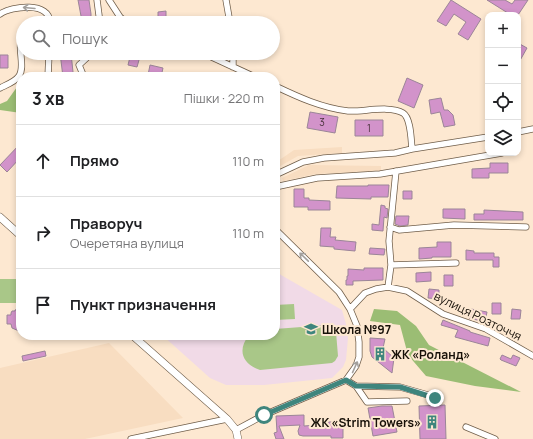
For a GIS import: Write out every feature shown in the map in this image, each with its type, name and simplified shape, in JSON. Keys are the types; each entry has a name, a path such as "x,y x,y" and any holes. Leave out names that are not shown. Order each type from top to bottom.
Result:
{"street":[{"path":"97,0 99,16"},
{"path":"108,0 119,16"},
{"path":"226,0 229,16"},
{"path":"0,14 12,8 30,7 46,11 49,16"},
{"path":"21,60 21,72"},
{"path":"48,72 49,60"},
{"path":"82,72 79,65 84,60"},
{"path":"218,60 244,72"},
{"path":"233,60 233,67"},
{"path":"0,88 16,80"},
{"path":"280,88 325,106 348,111 388,110 404,113 409,123 412,149"},
{"path":"521,131 533,129"},
{"path":"280,173 310,160 395,153 485,137"},
{"path":"280,186 317,178 380,174 485,156"},
{"path":"388,287 390,265 389,241 396,171"},
{"path":"0,217 16,231"},
{"path":"390,227 399,230 454,225 526,227"},
{"path":"236,430 264,415 346,380 356,366 359,357 357,326 350,309 339,292 280,234"},
{"path":"390,265 456,263"},
{"name":"вулиця Розточчя","path":"350,309 365,293 376,289 388,287 407,291 443,314 486,329 533,356"},
{"path":"138,340 227,419 236,430 238,439"},
{"path":"346,380 356,386 368,402 407,402"},
{"path":"356,386 400,387 435,398"},
{"path":"131,439 227,419"},
{"path":"466,427 495,439"}],"shaded area":[{"path":"342,147 342,153 298,156 280,166 280,160 294,150"},
{"path":"309,165 381,166 381,171 315,174 283,181 282,178"},
{"name":"Школа №97","path":"280,274 342,310 348,338 346,360 343,367 332,378 264,385 226,385 210,378 168,340 280,340"},
{"path":"109,343 183,418 85,439 0,439 0,368"}],"green space":[{"path":"16,88 16,112 0,110 0,104 7,101"},
{"path":"0,279 16,279 16,303 0,303"},
{"path":"294,304 295,319 280,320 280,305"},
{"path":"374,309 397,311 416,326 429,345 521,392 475,386 426,376 408,355 400,325 370,321"},
{"path":"328,325 334,328 336,332 338,356 332,363 260,370 249,364 245,360 242,351 246,340 280,340 280,329"}],"building":[{"path":"78,0 89,0 91,16 81,16"},
{"path":"451,0 481,19 468,40 458,34 466,22 454,14 446,26 437,21"},
{"path":"487,0 505,0 512,4 515,0 528,0 520,12 506,12"},
{"path":"166,11 166,16 158,16 158,12"},
{"path":"521,45 527,48 521,59"},
{"path":"0,55 8,55 8,68 0,68"},
{"path":"61,60 72,60 73,72 62,72"},
{"path":"129,60 139,60 137,67 128,65"},
{"path":"150,65 163,68 162,72 149,72"},
{"path":"407,78 423,85 414,108 398,101"},
{"path":"441,98 444,110 448,110 453,115 455,125 444,127 440,112 431,114 429,100"},
{"path":"310,112 338,117 335,133 307,128"},
{"path":"355,120 383,120 383,136 355,136"},
{"path":"16,148 16,162 7,172 0,165"},
{"path":"490,163 508,163 508,173 489,173 489,178 472,178 472,169 490,168"},
{"path":"389,185 388,197 371,197 371,199 336,198 337,186"},
{"path":"294,189 304,189 304,198 309,198 309,200 330,201 330,210 308,210 308,207 294,207"},
{"path":"403,191 412,191 412,199 403,199"},
{"path":"381,205 388,209 387,218 384,217 383,231 372,230 372,224 379,225"},
{"path":"443,209 465,209 465,219 443,218"},
{"path":"484,210 523,212 523,220 474,220 474,214 484,214"},
{"path":"396,216 409,216 408,225 400,226 395,224"},
{"path":"321,228 331,228 330,237 336,237 335,240 356,242 355,251 320,246"},
{"path":"437,242 451,242 451,257 419,259 419,248 437,247"},
{"path":"370,248 385,249 384,255 369,254"},
{"path":"466,250 474,251 474,253 494,253 494,257 499,257 499,267 493,267 493,260 466,260"},
{"path":"364,268 383,268 383,280 353,281 353,285 346,285 348,269 364,270"},
{"path":"431,272 431,281 416,282 416,273"},
{"path":"444,275 453,275 453,286 444,286"},
{"path":"429,289 439,290 439,299 428,298"},
{"path":"492,303 501,303 501,314 492,314"},
{"path":"471,309 487,312 485,322 469,318"},
{"path":"512,309 521,310 520,319 511,319"},
{"path":"15,310 16,330 12,328 11,324 7,324 7,315 11,315 12,311"},
{"path":"443,320 470,332 490,338 488,346 455,337 458,330 441,325"},
{"name":"ЖК «Роланд»","path":"370,338 385,339 383,348 394,358 392,373 372,357 370,351"},
{"path":"45,351 46,356 23,361 22,356"},
{"path":"502,355 511,359 513,355 520,358 516,366 501,360"},
{"name":"ЖК «Strim Towers»","path":"445,405 446,439 420,439 419,406"},
{"name":"ЖК «Strim Towers»","path":"392,406 397,432 373,436 368,408"},
{"path":"304,415 304,426 317,425 317,422 343,422 343,438 299,435 298,431 300,425 279,426 284,439 276,439 274,433 277,432 276,416"}],"place":[{"name":"Школа №97","path":"311,329"},
{"name":"ЖК «Роланд»","path":"380,354"},
{"name":"ЖК «Strim Towers»","path":"432,422"}],"route":[{"path":"264,415 346,380 356,386 400,387 435,398"}]}
